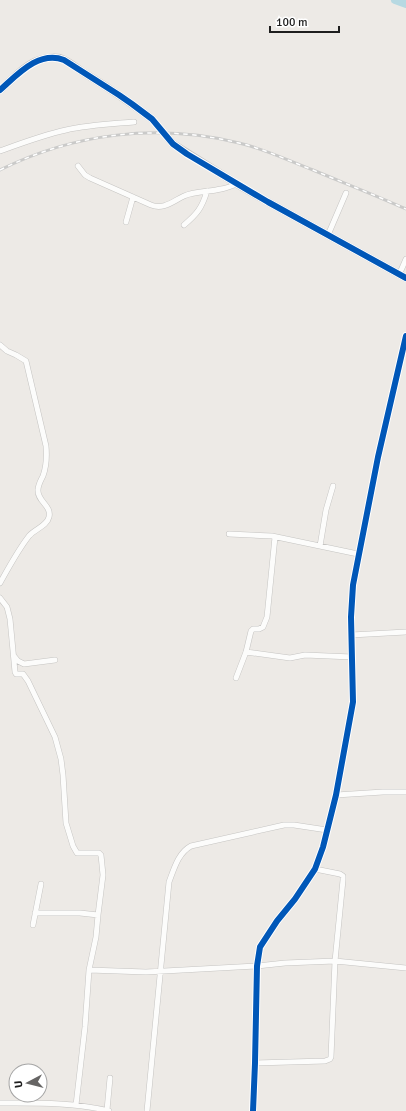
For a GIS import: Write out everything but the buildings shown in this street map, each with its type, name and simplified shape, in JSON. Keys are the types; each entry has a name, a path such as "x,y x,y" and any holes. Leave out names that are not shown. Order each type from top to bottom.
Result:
{"street":[{"path":"0,90 28,66 46,59 59,58 119,95 152,119"},
{"path":"0,151 43,136 68,130 134,122"},
{"path":"168,138 173,144 237,184 406,278"},
{"path":"78,166 85,175 90,178 151,205 161,207 189,194 221,189 237,184"},
{"path":"184,225 203,205 207,191"},
{"path":"328,235 346,193"},
{"path":"126,222 133,197"},
{"path":"399,275 406,259"},
{"path":"253,1111 257,966 260,947 315,869 323,847 336,795 353,702 351,635 352,591 378,457 406,336"},
{"path":"0,345 7,351 25,359 27,363 46,446 46,467 38,491 40,498 50,513 47,522 30,535 0,582"},
{"path":"320,546 326,510 333,486"},
{"path":"229,534 276,536 358,554"},
{"path":"236,678 246,652 251,631 253,629 263,627 267,617 276,536"},
{"path":"0,598 9,612 15,673 22,674 26,678 55,737 63,767 66,822 74,849 78,853 99,854 101,856 103,875 96,937 89,970 85,1027 76,1105"},
{"path":"351,635 406,632"},
{"path":"246,652 290,658 306,655 352,657"},
{"path":"13,656 24,664 54,660"},
{"path":"336,795 406,792"},
{"path":"146,1111 169,882 173,869 182,852 191,846 284,825 327,830"},
{"path":"255,1063 325,1060 330,1059 331,1057 335,961 343,878 340,874 315,869"},
{"path":"33,925 41,884"},
{"path":"35,913 80,913 98,916"},
{"path":"89,970 160,971 335,961 406,968"},
{"path":"0,1103 76,1105 108,1111 110,1078"}],"waterway":[{"path":"395,0 406,4"}],"tunnel":[{"path":"152,119 168,138"}],"railway":[{"path":"0,170 28,157 57,147 87,140 117,135 147,133 178,134 209,137 258,148 406,209"}],"cycle path":[{"path":"0,90 21,71 37,61 46,58 64,60 119,95 152,119 173,144 187,154 268,202 406,278"},
{"path":"253,1111 257,966 260,947 315,869 323,847 336,795 353,702 351,617 353,585 378,457 406,336"}]}
